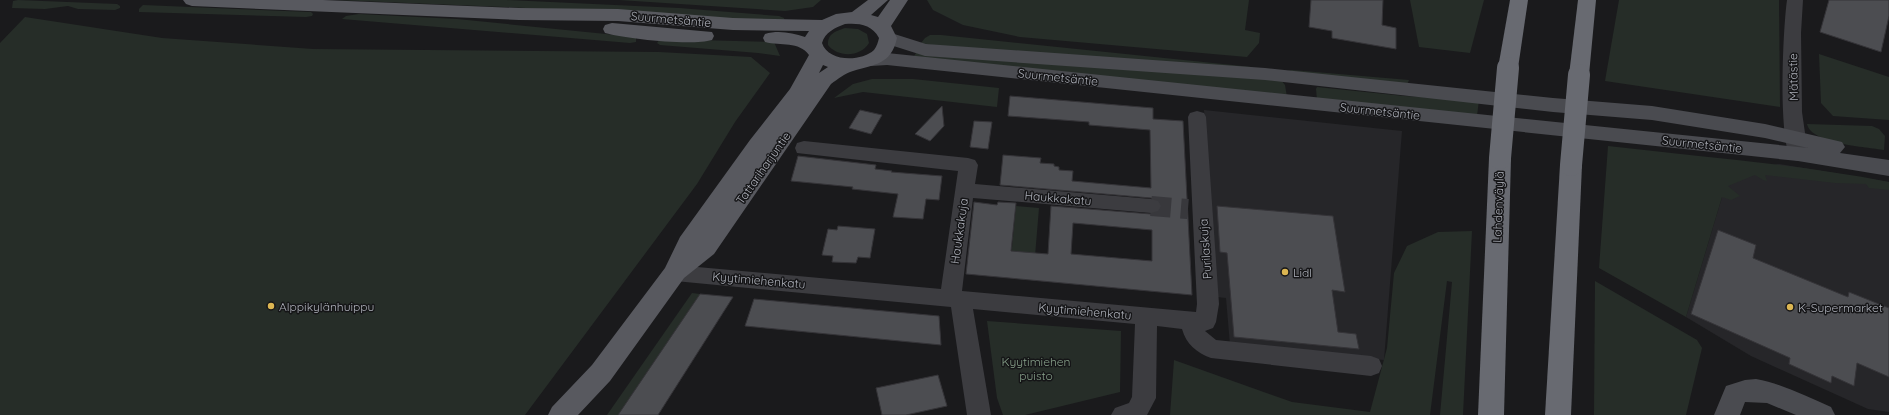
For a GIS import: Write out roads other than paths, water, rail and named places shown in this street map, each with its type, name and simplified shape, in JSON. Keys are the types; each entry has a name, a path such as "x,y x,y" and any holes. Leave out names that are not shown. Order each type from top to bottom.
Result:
{"highway":[{"name":"Lahdenväylä","path":"1491,415 1500,158 1508,68 1519,0"},
{"path":"1558,415 1571,165 1587,0"}],"main road":[{"name":"Suurmetsäntie","path":"192,0 519,14 618,15 733,24 824,26"},
{"path":"856,18 879,0"},
{"path":"884,32 871,21 856,18 843,18 824,26 814,38 816,50 836,63 849,65 871,60 880,55 886,48 884,32 899,0"},
{"name":"Suurmetsäntie","path":"519,14 564,24 667,35 788,38 816,50"},
{"name":"Suurmetsäntie","path":"884,32 925,50 1265,74 1553,105 1652,113 1729,124 1796,145 1889,168"},
{"name":"Tattariharjuntie","path":"561,415 601,374 675,273 688,243 757,145 798,93 816,50"},
{"name":"Suurmetsäntie","path":"871,60 887,59 1796,145 1842,148 1889,155"},
{"name":"Tattariharjuntie","path":"675,273 706,248 824,79 837,70 849,65"},
{"name":"Tattariharjuntie","path":"580,415 601,374"},
{"path":"1727,415 1735,394 1743,390 1754,390 1766,392 1822,415"}],"street":[{"name":"Mätästie","path":"1795,0 1792,39 1796,145"},
{"name":"Purilaskuja","path":"1146,316 1205,322 1208,304 1195,210 1196,117"},
{"name":"Haukkakuja","path":"804,148 968,164 964,190 956,299"},
{"name":"Haukkakatu","path":"964,190 1151,206"},
{"name":"Kyytimiehenkatu","path":"675,273 1146,316 1144,398 1138,410 1123,415"},
{"path":"956,299 980,415"},
{"path":"1190,320 1195,336 1211,349 1371,366"}],"tunnel":[{"path":"1151,206 1188,209"}],"place":[{"name":"Lidl","path":"1285,272"},
{"name":"Alppikylänhuippu","path":"271,306"},
{"name":"K-Supermarket","path":"1790,307"}],"park label":[{"name":"Kyytimiehen puisto","path":"1036,368"}]}
